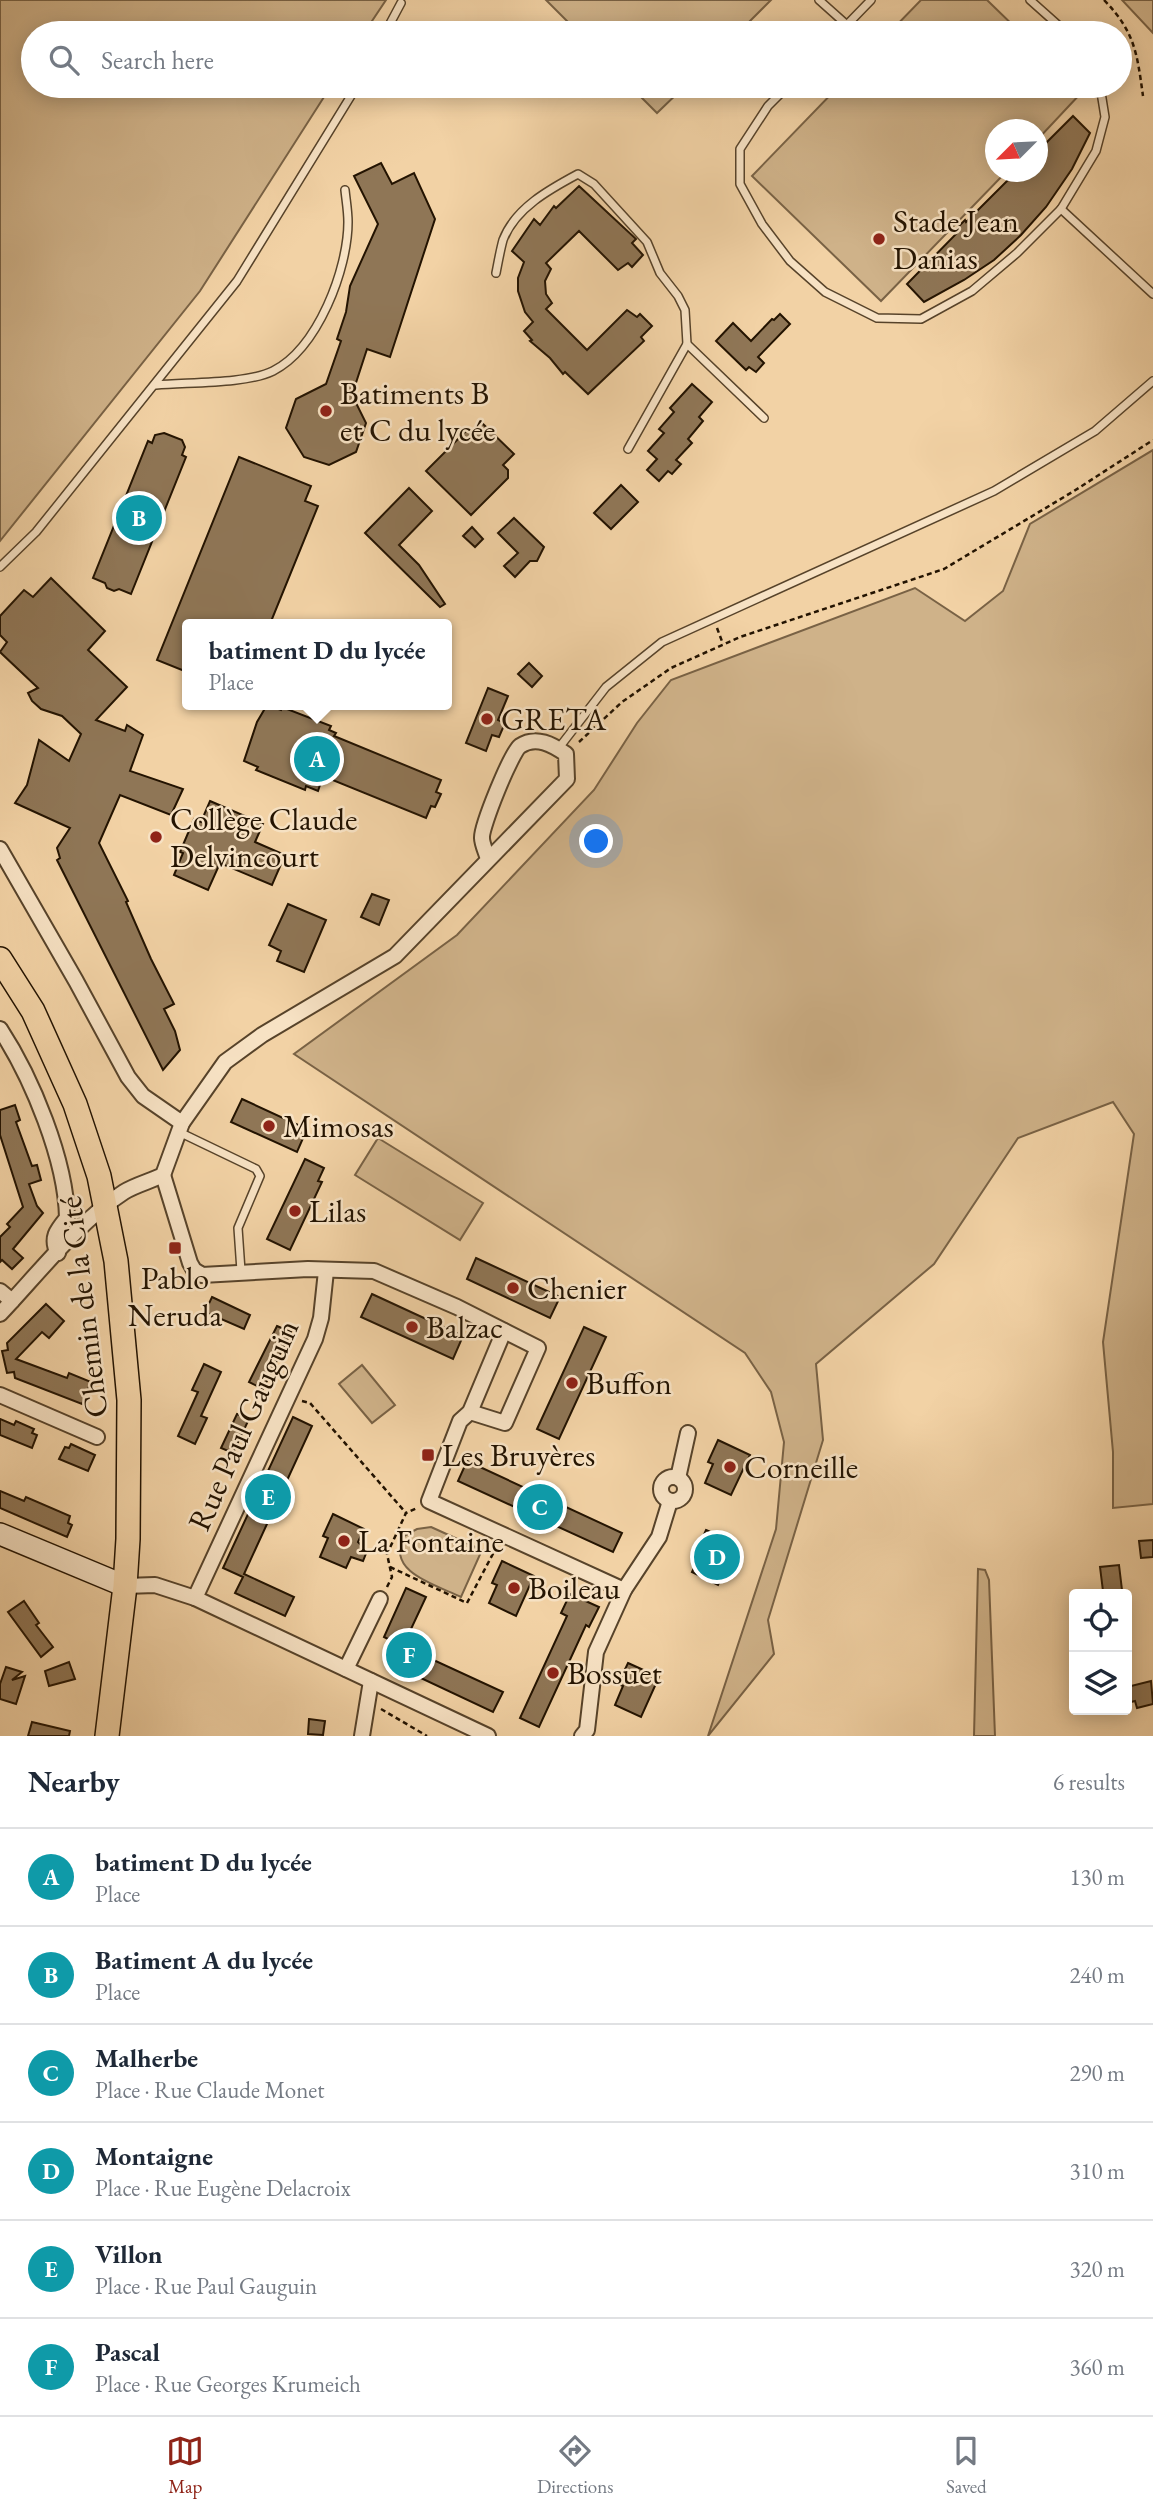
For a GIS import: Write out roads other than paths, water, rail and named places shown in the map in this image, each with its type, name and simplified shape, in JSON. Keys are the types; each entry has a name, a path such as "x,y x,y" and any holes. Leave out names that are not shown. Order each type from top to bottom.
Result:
{"main road":[{"name":"Chemin de la Cité","path":"0,959 33,1011 75,1104 99,1175 116,1261 129,1400 125,1586 107,1736"}],"street":[{"path":"470,1412 505,1423 538,1348 457,1307 374,1270 308,1269 202,1275 194,1270 190,1263 163,1175 181,1128 225,1062 262,1035 395,956 568,779 562,751 548,742 533,742 520,747 506,768 481,836 488,859"},
{"path":"0,849 128,1077 143,1096 181,1128"},
{"name":"Chemin de la Cité","path":"1,1031 36,1096 67,1194 67,1218 56,1231 53,1245 58,1253"},
{"path":"0,1314 106,1206 126,1191 163,1175"},
{"name":"Rue Paul Gauguin","path":"195,1598 315,1339 321,1318 326,1271"},
{"path":"0,1291 12,1301"},
{"path":"504,1331 470,1412 460,1422 429,1501 625,1590"},
{"path":"0,1395 97,1437"},
{"path":"582,1736 587,1730 596,1652 625,1590 659,1537 670,1501 664,1497 661,1486 665,1480 678,1478 688,1433"},
{"path":"0,1534 125,1586 155,1585 195,1598 488,1736"},
{"path":"346,1669 380,1599"},
{"path":"362,1736 371,1681"}],"lane":[{"path":"819,0 843,21"},
{"path":"851,21 872,0"},
{"path":"1030,0 1054,21"},
{"path":"391,21 401,3"},
{"path":"0,567 36,532 237,281 350,98"},
{"path":"776,98 740,149 740,184 762,224 790,261 825,292 877,318 921,319 972,291 1017,253 1061,209 1096,151 1105,117 1102,98"},
{"path":"496,274 504,238 523,211 548,189 578,174 594,184 647,242 660,274 678,296 685,310 687,344 628,449"},
{"path":"156,384 251,378 273,371 291,358 321,322 344,259 348,223 345,190"},
{"path":"1061,209 1153,294"},
{"path":"687,344 764,418"},
{"path":"562,751 606,687 662,642 994,491 1095,431 1153,381"},
{"path":"181,1128 256,1169 260,1176 238,1228 241,1271"}],"place":[{"name":"Stade Jean Danias","path":"879,239"},
{"name":"Batiments B et C du lycée","path":"326,411"},
{"name":"Batiment A du lycée","path":"139,518"},
{"name":"GRETA","path":"487,719"},
{"name":"batiment D du lycée","path":"317,759"},
{"name":"Collège Claude Delvincourt","path":"156,837"},
{"name":"Mimosas","path":"269,1126"},
{"name":"Lilas","path":"295,1211"},
{"name":"Pablo Neruda","path":"175,1248"},
{"name":"Chenier","path":"513,1288"},
{"name":"Balzac","path":"412,1327"},
{"name":"Buffon","path":"572,1383"},
{"name":"Les Bruyères","path":"428,1455"},
{"name":"Corneille","path":"730,1467"},
{"name":"Villon","path":"268,1497"},
{"name":"Malherbe","path":"540,1507"},
{"name":"La Fontaine","path":"344,1541"},
{"name":"Montaigne","path":"717,1557"},
{"name":"Boileau","path":"514,1588"},
{"name":"Pascal","path":"409,1655"},
{"name":"Bossuet","path":"553,1673"}]}
